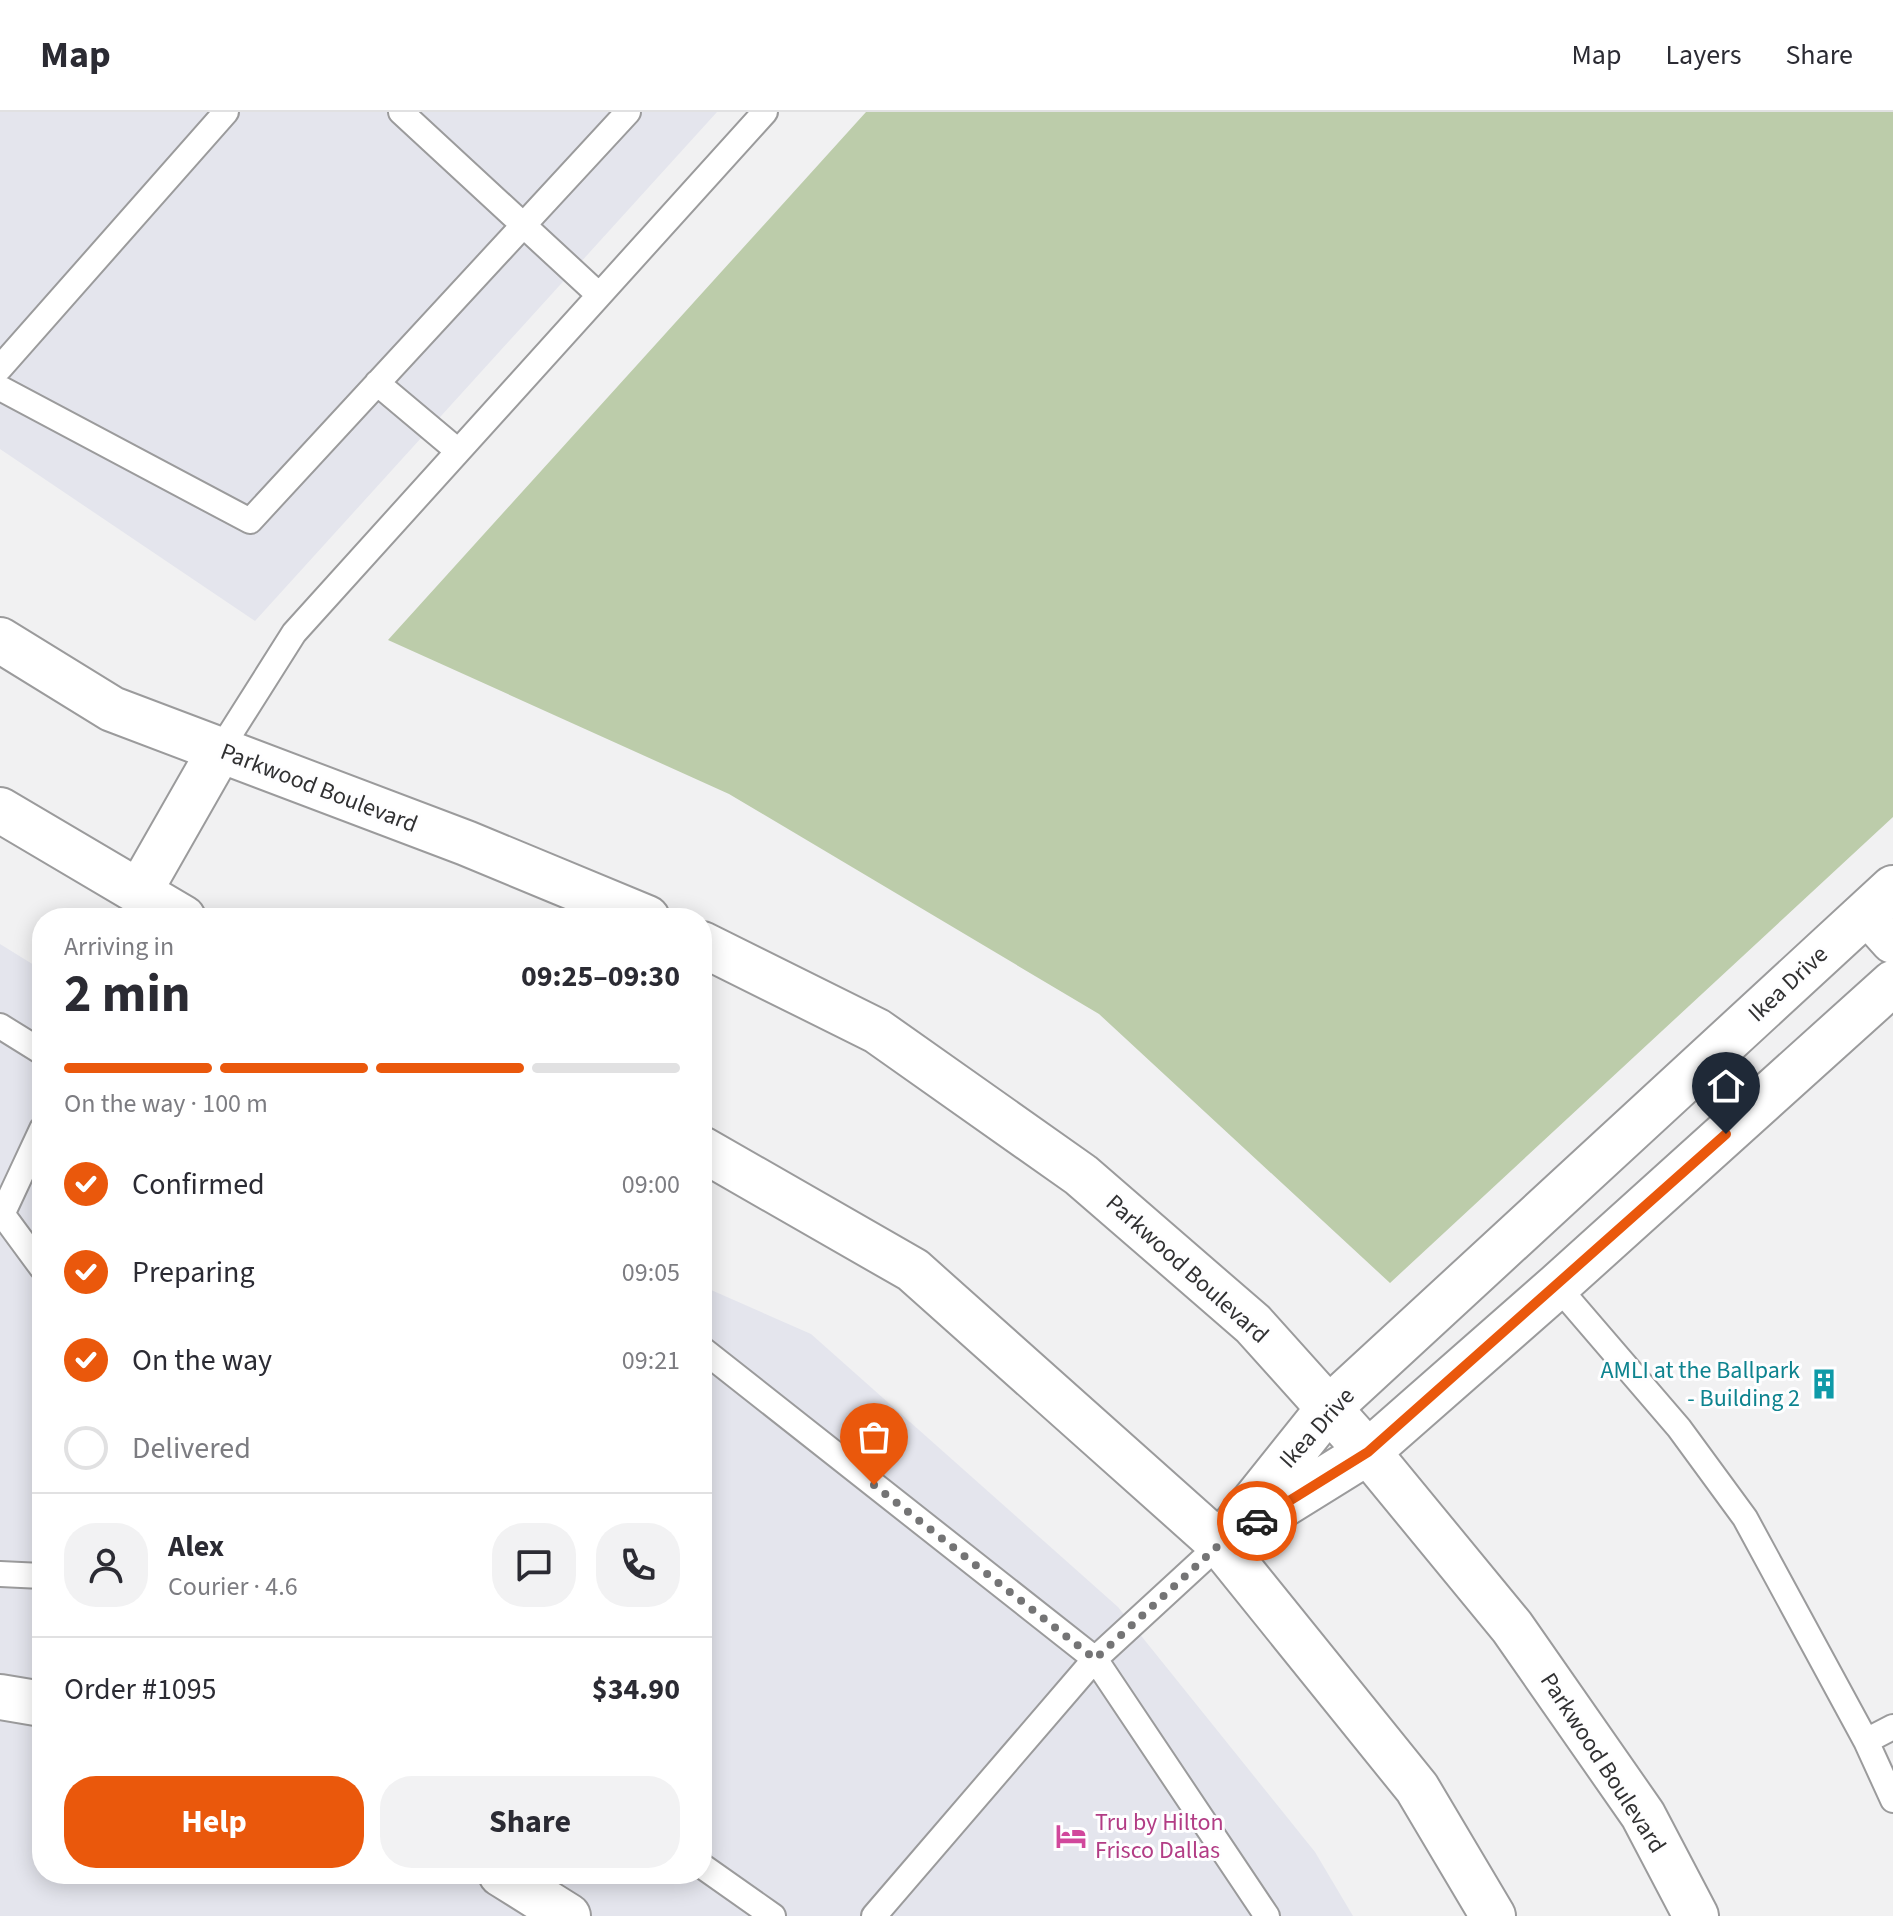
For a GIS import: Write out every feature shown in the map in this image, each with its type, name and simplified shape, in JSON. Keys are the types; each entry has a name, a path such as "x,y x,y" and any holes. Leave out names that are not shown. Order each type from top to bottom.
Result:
{"main road":[{"name":"Parkwood Boulevard","path":"0,640 112,709 466,843 623,908"},
{"path":"0,810 134,905 220,750"},
{"name":"Ikea Drive","path":"1220,1544 1328,1409 1884,914"},
{"name":"Parkwood Boulevard","path":"712,949 877,1031 1081,1175 1253,1324 1368,1452 1512,1627 1643,1815 1696,1916"},
{"name":"Ikea Drive","path":"1220,1544 1368,1452 1893,983"},
{"path":"712,1155 913,1270 1220,1544 1417,1788 1493,1916"},
{"path":"0,1697 32,1702"},
{"path":"517,1884 568,1916"}],"lane":[{"path":"0,368 226,112"},
{"path":"401,112 599,295"},
{"path":"0,388 250,521 628,112"},
{"path":"220,750 294,633 765,112"},
{"path":"377,383 458,451"},
{"path":"0,1026 32,1046"},
{"path":"32,1151 2,1217 32,1255"},
{"path":"1557,1286 1679,1428 1745,1518 1866,1741 1893,1800"},
{"path":"712,1357 1095,1659 1267,1916"},
{"path":"874,1916 1095,1659 1220,1544"},
{"path":"0,1574 32,1576"},
{"path":"1866,1741 1893,1727"},
{"path":"712,1873 773,1916"}],"shaded area":[{"path":"0,112 717,112 255,621 0,449"},
{"path":"0,944 32,964 32,1884 712,1884 712,1290 811,1334 1118,1607 1315,1852 1353,1916 0,1916"}],"green space":[{"path":"866,112 1893,112 1893,817 1390,1283 1099,1014 729,794 388,640"}],"way so far":[{"path":"874,1485 1095,1659 1220,1544 1257,1521"}],"place":[{"name":"AMLI at the Ballpark - Building 2","path":"1824,1384"},
{"name":"Tru by Hilton Frisco Dallas","path":"1071,1836"}],"route":[{"path":"1257,1521 1368,1452 1726,1134"}]}
